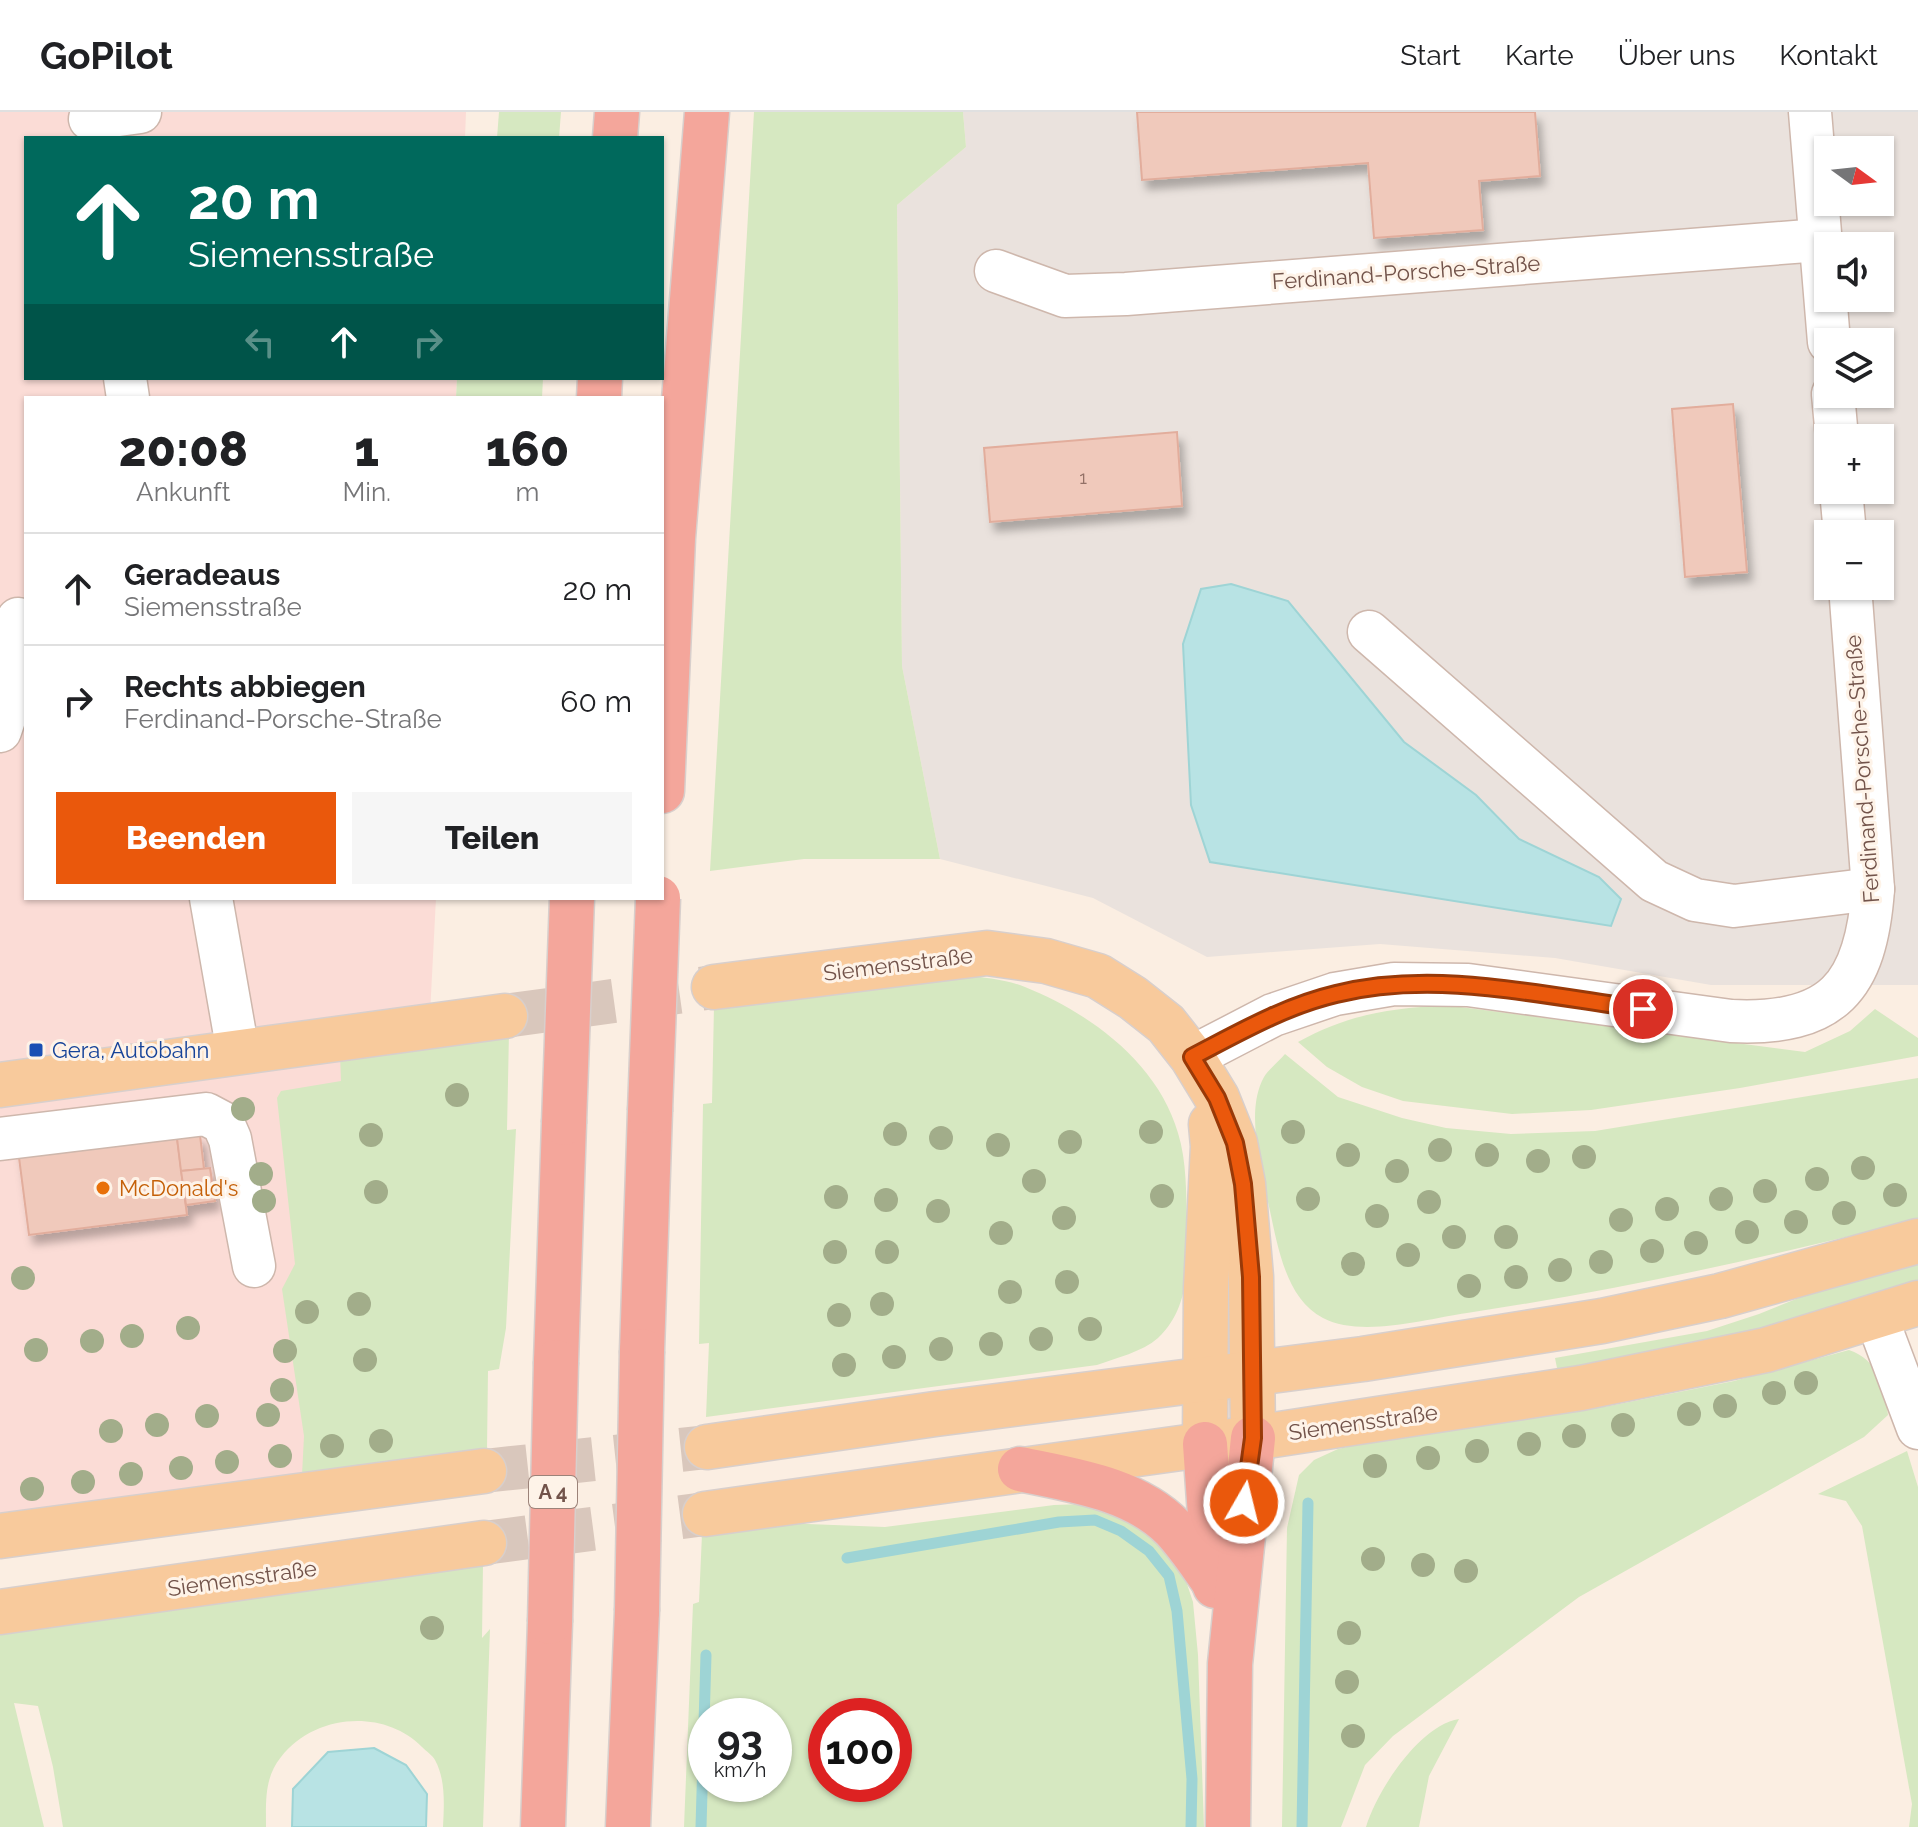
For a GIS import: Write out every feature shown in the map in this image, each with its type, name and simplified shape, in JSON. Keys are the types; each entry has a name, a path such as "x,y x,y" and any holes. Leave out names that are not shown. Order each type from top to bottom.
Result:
{"highway":[{"path":"615,136 617,112"},
{"path":"664,745 673,538 707,112"},
{"name":"A 4","path":"543,1827 572,900"},
{"path":"628,1827 658,900"},
{"path":"1228,1827 1230,1664 1253,1438"},
{"path":"1205,1444 1214,1582 1230,1664"},
{"path":"1020,1469 1111,1491 1144,1506 1172,1527 1214,1582"}],"main road":[{"name":"Siemensstraße","path":"714,987 987,953 1046,961 1098,976 1166,1024 1192,1057 1217,1098 1235,1143 1243,1184 1251,1277 1253,1438"},
{"path":"0,1085 505,1016"},
{"name":"Siemensstraße","path":"1192,1057 1209,1104 1213,1146 1206,1288 1205,1444"},
{"path":"707,1447 1465,1344 1602,1321 1720,1296 1918,1241"},
{"name":"Siemensstraße","path":"705,1514 1253,1438 1581,1388 1766,1350 1918,1303"},
{"path":"0,1536 484,1471"},
{"name":"Siemensstraße","path":"0,1612 484,1543"}],"street":[{"path":"90,123 140,112"},
{"path":"1810,112 1819,232"},
{"name":"Ferdinand-Porsche-Straße","path":"996,271 1065,296 1095,295 1814,240"},
{"name":"Ferdinand-Porsche-Straße","path":"1192,1057 1273,1015 1335,994 1394,984 1468,985 1731,1021 1765,1022 1800,1016 1827,1004 1849,981 1862,955 1870,925 1873,889 1851,600"},
{"path":"0,731 15,686 15,615"},
{"path":"1369,632 1654,881 1695,900 1734,906 1873,889"},
{"path":"211,900 238,1052"},
{"path":"0,1139 206,1114 223,1123 230,1139 254,1266"},
{"path":"1876,1316 1918,1428"}],"shaded area":[{"path":"0,112 466,112 465,136 24,136 24,380 457,380 456,396 24,396 24,900 436,900 407,1460 0,1519"},
{"path":"963,112 1918,112 1918,985 1711,985 1555,958 1380,944 1207,957 1093,898 940,859 902,666 897,205 966,147"}],"green space":[{"path":"499,112 561,112 559,136 497,136"},
{"path":"754,112 963,112 966,147 897,205 902,666 940,859 804,859 710,871"},
{"path":"457,380 543,380 542,396 456,396"},
{"path":"965,975 1018,984 1074,1011 1118,1044 1155,1084 1178,1133 1185,1167 1187,1270 1176,1313 1152,1343 1097,1365 706,1417 709,1343 699,1344 703,1104 712,1103 714,1006"},
{"path":"1445,1005 1805,1052 1850,1031 1875,1009 1918,1038 1918,1056 1740,1088 1591,1110 1512,1114 1403,1101 1362,1087 1327,1067 1298,1042 1334,1025 1369,1014"},
{"path":"509,1032 507,1130 516,1129 506,1328 499,1369 488,1371 487,1449 302,1475 304,1436 282,1289 295,1264 277,1098 281,1091 341,1081 340,1053"},
{"path":"1285,1054 1338,1097 1402,1118 1446,1128 1511,1134 1595,1131 1918,1078 1918,1219 1750,1259 1581,1294 1394,1325 1338,1324 1310,1309 1291,1283 1279,1251 1262,1172 1255,1122 1258,1091 1266,1074"},
{"path":"1918,1262 1918,1281 1792,1322 1558,1373 1555,1358 1707,1331 1831,1285"},
{"path":"1849,1350 1859,1354 1873,1367 1882,1384 1887,1404 1888,1415 1864,1437 1579,1597 1393,1736 1365,1765 1341,1827 1282,1827 1287,1528 1299,1475 1314,1460 1338,1449 1383,1439 1609,1406 1734,1381"},
{"path":"1907,1451 1918,1487 1918,1827 1909,1827 1912,1804 1862,1526 1846,1501 1818,1494"},
{"path":"1083,1504 1142,1526 1182,1569 1193,1602 1198,1655 1204,1827 684,1827 688,1728 688,1802 792,1802 792,1698 689,1698 693,1604 699,1602 702,1534 782,1523 885,1527"},
{"path":"483,1564 482,1638 490,1629 483,1827 443,1827 444,1793 439,1768 433,1757 406,1734 389,1726 350,1721 312,1732 281,1757 269,1782 266,1827 63,1827 38,1706 14,1703 44,1827 0,1827 0,1631"},
{"path":"1459,1719 1429,1776 1419,1827 1366,1827 1380,1795 1402,1761 1430,1733"}],"water":[{"path":"1231,584 1288,601 1404,742 1476,795 1519,839 1599,877 1621,899 1611,926 1210,862 1191,805 1183,644 1201,589"},
{"path":"374,1748 406,1765 427,1794 426,1827 292,1827 293,1789 328,1752"}],"building":[{"path":"1137,112 1535,112 1540,176 1479,181 1483,230 1374,238 1368,163 1142,180"},
{"path":"1733,404 1747,572 1685,577 1672,409"},
{"path":"1177,432 1182,506 990,522 984,448"},
{"name":"McDonald's","path":"175,1122 187,1215 29,1235 17,1142"},
{"path":"200,1135 204,1169 181,1171 177,1138"},
{"path":"210,1168 215,1201 186,1205 181,1171"}],"waterway":[{"path":"1302,1827 1308,1503"},
{"path":"847,1558 1059,1522 1095,1520 1121,1531 1149,1551 1169,1576 1177,1611 1192,1779 1191,1827"},
{"path":"701,1827 706,1655"}],"tunnel":[{"path":"505,1016 714,987"},
{"path":"484,1471 707,1447"},
{"path":"484,1543 705,1514"}],"place":[{"name":"Gera, Autobahn","path":"36,1050"},
{"name":"McDonald's","path":"103,1188"}],"route":[{"path":"1244,1503 1253,1438 1251,1277 1243,1184 1235,1143 1217,1098 1192,1057 1273,1015 1335,994 1394,984 1468,985 1643,1009"}]}
